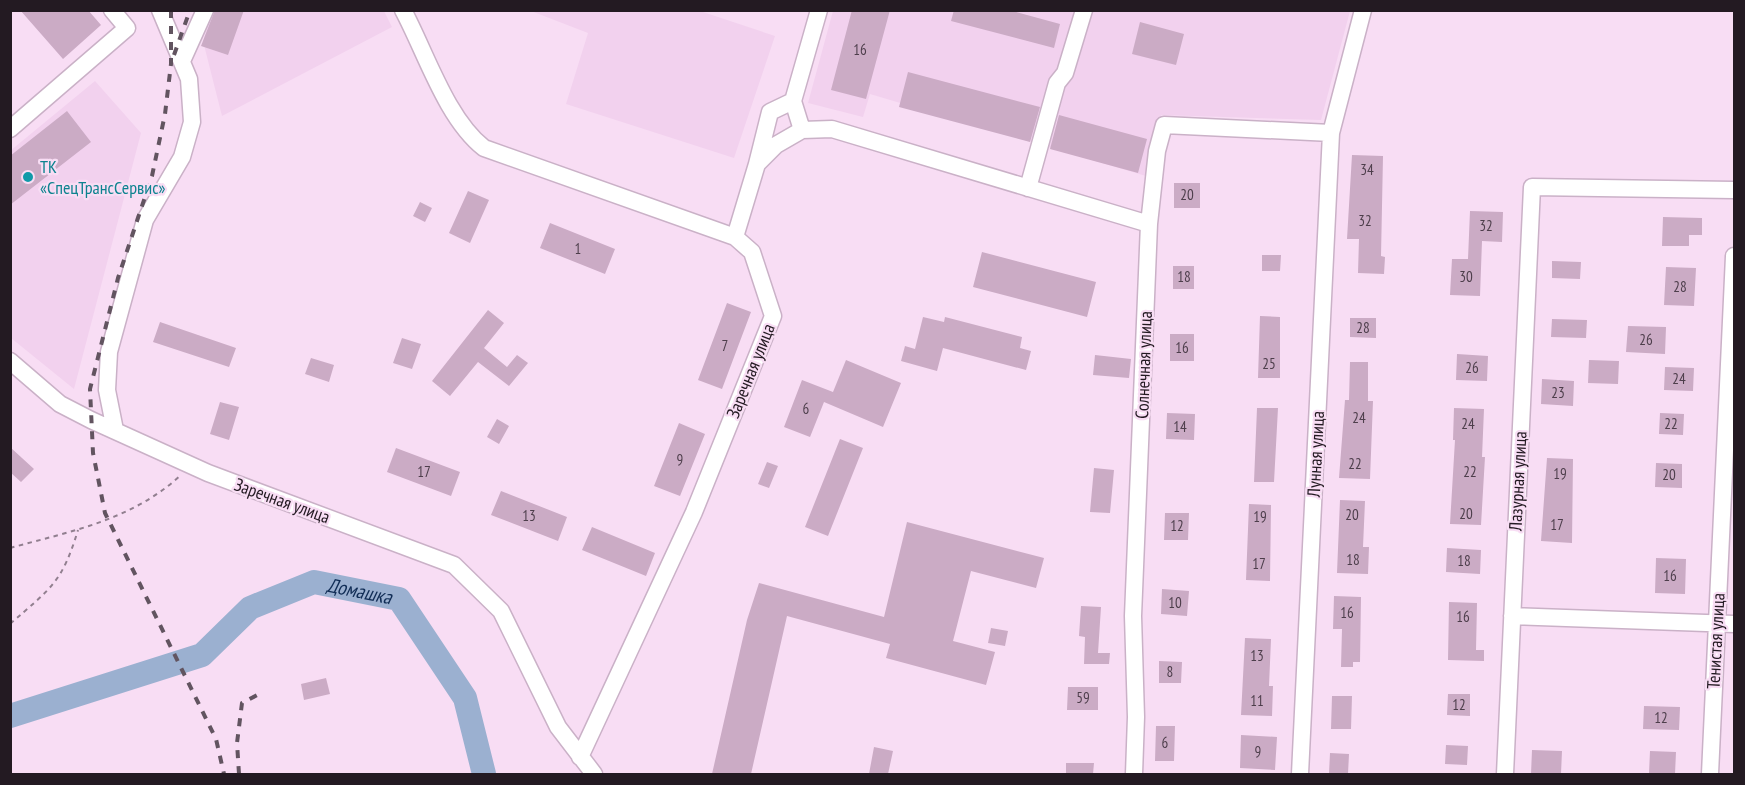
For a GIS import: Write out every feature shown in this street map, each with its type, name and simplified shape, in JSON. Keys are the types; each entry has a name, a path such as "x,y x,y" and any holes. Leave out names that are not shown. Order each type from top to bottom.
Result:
{"street":[{"path":"10,129 127,28 112,10"},
{"path":"115,430 107,390 109,352 146,220 182,157 192,123 189,79 160,10"},
{"path":"182,61 205,10"},
{"name":"Заречная улица","path":"403,10 439,86 470,137 484,148 735,237 752,252 773,316 694,512 580,757"},
{"path":"802,130 793,101 819,10"},
{"path":"1028,188 1057,83 1065,73 1084,10"},
{"name":"Лунная улица","path":"1300,774 1331,133 1364,10"},
{"path":"735,237 770,112 793,101"},
{"name":"Солнечная улица","path":"1134,774 1136,717 1133,616 1149,224 1157,151 1164,124 1331,133"},
{"path":"757,164 776,145 802,130 832,129 1149,224"},
{"name":"Лазурная улица","path":"1505,774 1532,187 1734,190"},
{"name":"Тенистая улица","path":"1710,774 1734,256"},
{"name":"Заречная улица","path":"10,361 60,404 115,430 192,465 454,565 501,610 558,727 594,774"},
{"path":"1512,616 1734,624"}],"path":[{"path":"10,548 109,521 163,491 192,465"},
{"path":"10,624 55,585 68,564 78,530"}],"shaded area":[{"path":"212,11 384,11 392,27 222,116 203,41"},
{"path":"531,11 700,11 775,36 734,158 566,104 588,33"},
{"path":"833,11 1350,11 1321,120 1161,115 1146,176 870,94 863,117 808,103"},
{"path":"95,81 141,133 74,389 11,338 10,151"}],"building":[{"path":"20,10 88,10 101,25 63,59"},
{"path":"215,10 244,10 228,55 201,46"},
{"path":"852,10 890,10 866,99 831,90"},
{"path":"954,10 1009,10 1060,24 1054,48 951,21"},
{"path":"1140,22 1184,34 1176,65 1132,54"},
{"path":"908,72 1040,107 1030,142 899,107"},
{"name":"ТК «СпецТрансСервис»","path":"67,111 91,142 10,205 10,156"},
{"path":"1059,115 1147,139 1138,173 1050,149"},
{"path":"1352,155 1383,156 1381,256 1385,257 1384,274 1358,273 1359,239 1347,239"},
{"path":"1174,183 1200,183 1200,208 1174,208"},
{"path":"468,191 489,200 470,243 449,233"},
{"path":"420,202 432,208 425,222 413,216"},
{"path":"1470,211 1503,212 1502,242 1482,241 1480,296 1450,295 1452,259 1468,259"},
{"path":"1663,217 1702,218 1702,235 1689,235 1689,246 1662,246"},
{"path":"550,223 615,249 605,274 540,248"},
{"path":"982,252 1096,282 1087,317 973,287"},
{"path":"1262,255 1281,255 1280,271 1262,271"},
{"path":"1552,261 1581,262 1580,279 1552,278"},
{"path":"1173,266 1194,266 1194,289 1173,289"},
{"path":"1666,267 1696,268 1694,306 1664,305"},
{"path":"727,303 751,312 722,389 698,380"},
{"path":"488,310 504,323 484,348 507,367 517,355 528,363 509,386 478,362 450,396 432,381"},
{"path":"1260,316 1280,317 1280,378 1258,378"},
{"path":"923,317 944,322 945,317 1022,337 1020,348 1031,351 1026,370 943,348 937,371 901,361 905,346 915,349"},
{"path":"1350,318 1376,318 1376,338 1350,337"},
{"path":"1552,319 1587,320 1586,338 1551,337"},
{"path":"160,322 236,348 229,367 153,342"},
{"path":"1628,326 1666,327 1665,354 1626,352"},
{"path":"1170,334 1194,334 1194,361 1170,361"},
{"path":"402,338 421,344 412,369 393,363"},
{"path":"1457,354 1488,356 1487,381 1456,380"},
{"path":"1095,355 1131,359 1129,378 1093,375"},
{"path":"311,358 334,365 329,382 305,374"},
{"path":"846,360 901,383 883,427 824,402 810,437 784,427 802,380 833,392"},
{"path":"1589,360 1619,361 1618,384 1588,383"},
{"path":"1350,362 1368,362 1368,401 1373,401 1370,479 1339,478 1345,400 1349,400"},
{"path":"1665,367 1694,368 1693,391 1664,390"},
{"path":"1542,379 1574,381 1573,406 1541,404"},
{"path":"220,402 239,407 229,440 210,434"},
{"path":"1257,408 1278,408 1274,482 1254,482"},
{"path":"1454,408 1484,409 1482,457 1485,457 1481,525 1450,524 1455,440 1453,440"},
{"path":"1167,413 1195,414 1194,440 1166,439"},
{"path":"1660,413 1684,414 1683,435 1659,434"},
{"path":"497,419 509,426 499,444 487,437"},
{"path":"679,423 705,434 680,496 654,486"},
{"path":"840,439 863,448 828,536 805,527"},
{"path":"10,447 34,469 21,482 10,472"},
{"path":"396,448 460,472 451,496 387,472"},
{"path":"1547,458 1573,459 1572,543 1541,541"},
{"path":"767,462 778,466 769,488 758,484"},
{"path":"1656,463 1682,464 1682,488 1655,487"},
{"path":"1094,468 1114,470 1110,513 1090,512"},
{"path":"501,491 567,517 558,541 491,515"},
{"path":"1340,500 1365,501 1363,547 1369,547 1368,574 1337,573"},
{"path":"1249,504 1271,505 1270,581 1246,580"},
{"path":"1165,513 1189,513 1188,540 1164,540"},
{"path":"907,522 1044,558 1036,588 971,571 953,641 995,652 986,685 886,658 890,644 787,616 751,774 712,774 747,620 759,583 884,617"},
{"path":"592,527 655,553 646,576 582,550"},
{"path":"1447,548 1481,550 1480,574 1446,572"},
{"path":"1656,558 1686,559 1685,594 1655,593"},
{"path":"1162,589 1189,591 1187,616 1161,614"},
{"path":"1334,596 1361,597 1360,662 1353,662 1353,667 1341,667 1342,629 1333,629"},
{"path":"1449,602 1477,603 1476,650 1484,650 1484,661 1448,660"},
{"path":"1081,606 1101,607 1098,653 1110,653 1109,664 1084,664 1085,637 1079,636"},
{"path":"991,628 1008,631 1005,646 988,643"},
{"path":"1245,638 1271,639 1269,686 1273,686 1272,716 1241,715"},
{"path":"1159,661 1182,662 1181,683 1159,683"},
{"path":"326,678 330,694 304,700 301,684"},
{"path":"1068,687 1098,687 1098,710 1067,710"},
{"path":"1448,694 1470,694 1470,716 1447,715"},
{"path":"1332,696 1352,696 1351,729 1331,729"},
{"path":"1644,706 1680,707 1679,730 1643,729"},
{"path":"1156,726 1175,726 1174,761 1155,761"},
{"path":"1241,735 1277,737 1275,770 1240,768"},
{"path":"1446,745 1468,746 1467,765 1445,764"},
{"path":"874,747 893,751 888,774 869,774"},
{"path":"1532,750 1562,751 1561,774 1531,774"},
{"path":"1650,751 1676,752 1675,774 1649,774"},
{"path":"1330,753 1349,754 1348,774 1329,774"},
{"path":"1066,763 1094,763 1093,774 1066,774"}],"waterway":[{"name":"Домашка","path":"10,716 202,655 250,608 314,582 399,599 465,698 484,774"}],"railway":[{"path":"171,10 171,64 165,114 152,176 118,278 90,389 93,453 105,513 216,739 224,774"},
{"path":"174,55 190,10"},
{"path":"239,774 237,743 242,703 263,692"}],"place":[{"name":"ТК «СпецТрансСервис»","path":"28,177"}]}
